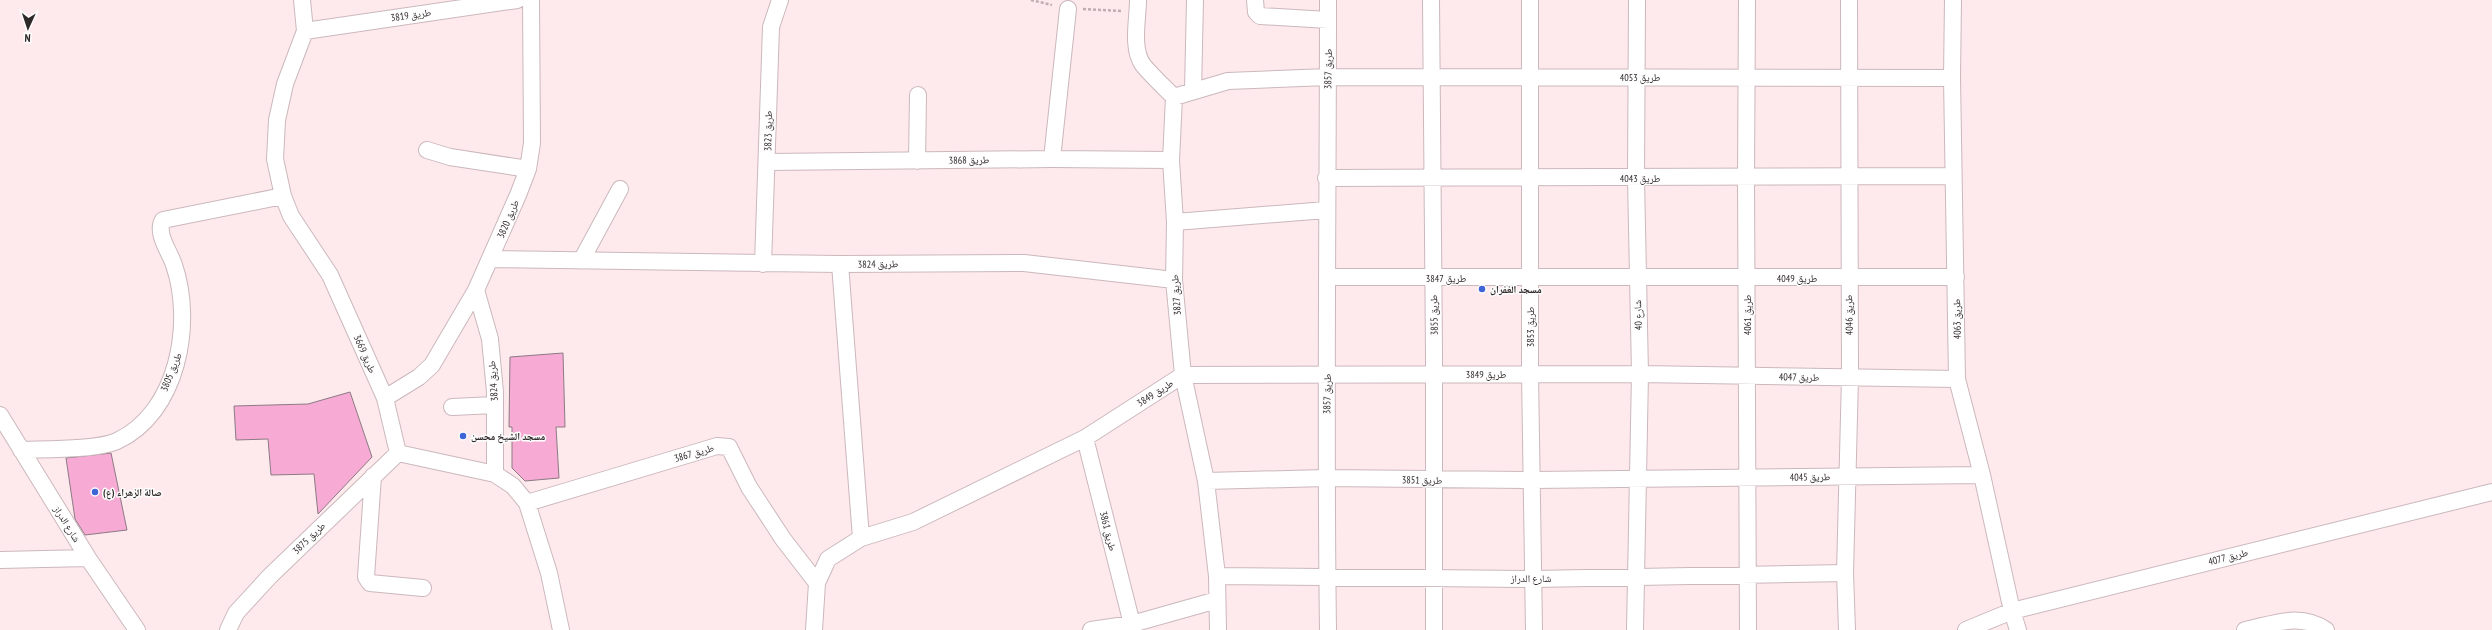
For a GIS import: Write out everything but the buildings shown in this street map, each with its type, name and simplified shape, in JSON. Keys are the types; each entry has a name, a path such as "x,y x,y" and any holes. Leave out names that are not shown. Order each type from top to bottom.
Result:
{"street":[{"name":"طريق 3669","path":"302,0 305,31 285,84 277,120 275,159 283,196 291,216 330,275 385,398 398,453"},
{"name":"طريق 3819","path":"305,31 517,0"},
{"name":"طريق 3820","path":"385,398 418,377 432,365 476,290 491,259 528,169 532,143 531,0"},
{"name":"طريق 3823","path":"763,264 768,162 771,27 780,0"},
{"path":"1138,0 1137,48 1139,57 1144,65 1174,97"},
{"path":"1193,91 1195,0"},
{"name":"طريق 3857","path":"1328,0 1326,178 1328,278 1326,478 1328,630"},
{"name":"طريق 3855","path":"1431,0 1434,278 1434,630"},
{"name":"طريق 3853","path":"1530,0 1530,374 1535,579 1534,630"},
{"name":"شارع 40","path":"1636,630 1635,577 1640,374 1636,178 1637,0"},
{"name":"طريق 4061","path":"1748,0 1746,78 1748,630"},
{"name":"طريق 4046","path":"1847,630 1845,573 1850,377 1848,177 1849,0"},
{"name":"طريق 4063","path":"1953,0 1952,78 1957,379 1982,475 2012,611 2018,630"},
{"path":"1256,7 1328,20"},
{"path":"1052,159 1068,9"},
{"name":"طريق 4053","path":"1174,97 1228,81 1328,77 1529,76 1952,78"},
{"path":"917,161 918,95"},
{"name":"طريق 3827","path":"1174,97 1171,160 1175,222 1174,280 1183,375 1206,481 1217,576 1218,630"},
{"path":"427,150 450,157 528,169"},
{"name":"طريق 3868","path":"768,162 1052,159 1171,160"},
{"name":"طريق 4043","path":"1326,178 1746,178 1954,176"},
{"path":"580,261 620,189"},
{"name":"طريق 3805","path":"21,450 102,445 116,441 134,431 153,409 167,388 180,354 184,322 175,266 161,233 162,222 167,217 283,196"},
{"path":"1175,222 1326,210"},
{"name":"طريق 3824","path":"491,259 763,264 1024,263 1174,280"},
{"path":"840,264 861,538"},
{"name":"طريق 4049","path":"1637,277 1849,279 1956,277"},
{"name":"طريق 3847","path":"1328,278 1637,277"},
{"name":"طريق 3824","path":"476,290 490,339 495,405 495,474"},
{"name":"طريق 3849","path":"814,630 817,583 828,559 861,538 913,522 1085,438 1183,375 1327,373 1640,374"},
{"name":"طريق 4047","path":"1640,374 1957,379"},
{"path":"452,407 495,405"},
{"name":"شارع الدراز","path":"0,415 88,558 136,630"},
{"name":"طريق 3861","path":"1085,438 1132,624"},
{"name":"طريق 3867","path":"527,503 717,446 728,447 735,456 749,487 779,532 817,583"},
{"path":"398,453 495,474 513,486 527,503 549,573 562,630"},
{"name":"طريق 3875","path":"228,630 236,613 270,576 398,453"},
{"name":"طريق 4045","path":"1638,477 1747,478 1982,475"},
{"path":"374,476 366,577 370,583 424,588"},
{"name":"طريق 3851","path":"1206,481 1326,478 1533,480 1638,477"},
{"name":"طريق 4077","path":"1966,630 2012,611 2492,492"},
{"path":"0,560 88,558"},
{"name":"شارع الدراز","path":"1217,576 1535,579 1845,573"},
{"path":"1091,630 1132,624 1217,600"},
{"path":"2245,630 2300,619 2316,623 2326,630"}],"place":[{"name":"مسجد الغفران","path":"1482,289"},
{"name":"مسجد الشيخ محسن","path":"463,436"},
{"name":"(ع) صالة الزهراء","path":"95,492"}]}
